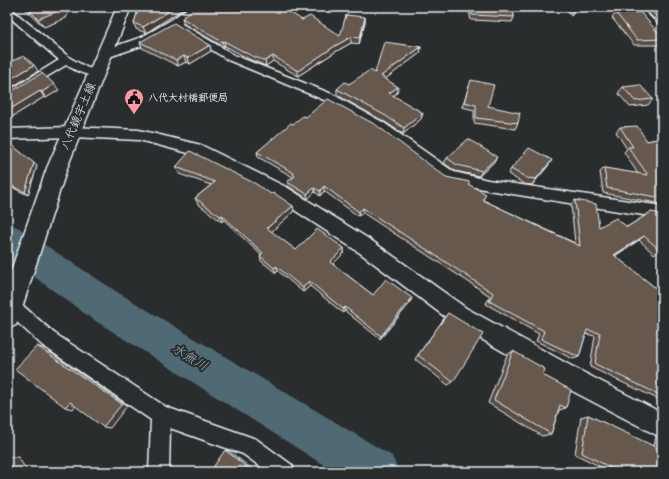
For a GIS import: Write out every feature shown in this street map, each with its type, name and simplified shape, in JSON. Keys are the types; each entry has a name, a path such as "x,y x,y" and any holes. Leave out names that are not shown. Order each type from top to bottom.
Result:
{"main road":[{"name":"八代鏡宇土線","path":"11,303 71,132 124,7"}],"street":[{"path":"103,55 139,44 175,23 196,7"},
{"path":"635,7 657,25 662,35"},
{"path":"7,10 66,60 86,71 97,72"},
{"path":"175,23 232,58 328,97 380,126 450,176 488,185 662,212"},
{"path":"7,97 66,60"},
{"path":"7,134 71,132 139,135 196,149 282,193 366,247 459,315 567,376 662,426"},
{"path":"11,303 48,339 160,415 249,446 286,472"},
{"path":"160,415 160,472"}],"building":[{"path":"26,7 63,7 61,10 38,19"},
{"path":"139,7 176,7 143,27 134,23"},
{"path":"196,7 282,7 302,20 310,16 340,36 346,15 365,17 360,38 351,37 298,71 273,56 265,61 250,55 224,41 222,42 182,18"},
{"path":"471,7 513,7 514,17 472,15"},
{"path":"648,7 658,7 656,16"},
{"path":"640,12 662,37 662,39 637,40 616,13"},
{"path":"174,23 210,45 188,58 184,56 176,60 140,42"},
{"path":"384,42 421,47 381,76 398,87 389,93 423,113 404,128 386,116 337,89 345,82 349,84 370,70 375,73"},
{"path":"24,56 34,65 7,81 7,63"},
{"path":"42,73 54,84 7,111 7,94"},
{"path":"471,80 494,85 488,106 520,113 518,123 476,118 476,105 464,102"},
{"path":"640,85 653,99 635,101 623,87"},
{"path":"328,99 376,125 446,177 470,182 468,184 486,194 483,200 580,246 575,200 596,204 599,227 616,218 627,227 651,212 662,214 662,249 660,250 644,236 614,255 662,293 662,396 595,364 600,333 587,330 579,357 541,339 544,331 489,301 493,293 363,208 359,212 324,186 320,191 314,188 307,194 287,182 295,176 293,174 294,173 257,152 291,123 293,124 303,116 306,117"},
{"path":"637,126 647,141 662,138 662,198 607,188 604,168 648,175 628,147 633,147 620,127"},
{"path":"468,139 497,157 482,171 457,165 447,158"},
{"path":"7,141 34,163 25,192 7,184"},
{"path":"529,148 552,160 536,179 527,178 511,169"},
{"path":"190,151 256,184 271,194 274,193 293,206 267,228 296,250 317,229 344,248 330,262 373,295 386,279 412,298 381,336 345,307 343,309 309,281 303,288 276,266 274,268 260,256 263,253 222,215 220,216 195,198 215,182 176,167"},
{"path":"448,313 483,334 453,382 418,355"},
{"path":"37,346 122,404 103,427 70,402 65,407 15,369"},
{"path":"513,351 545,369 543,375 571,390 566,408 560,405 551,434 494,400"},
{"path":"588,415 662,450 662,472 619,472 582,453"},
{"path":"225,450 253,472 210,472"},
{"path":"7,461 15,472 7,472"}],"waterway":[{"name":"水無川","path":"7,238 104,305 309,429 376,472"}],"place":[{"name":"八代大村橋郵便局","path":"134,115"}]}
